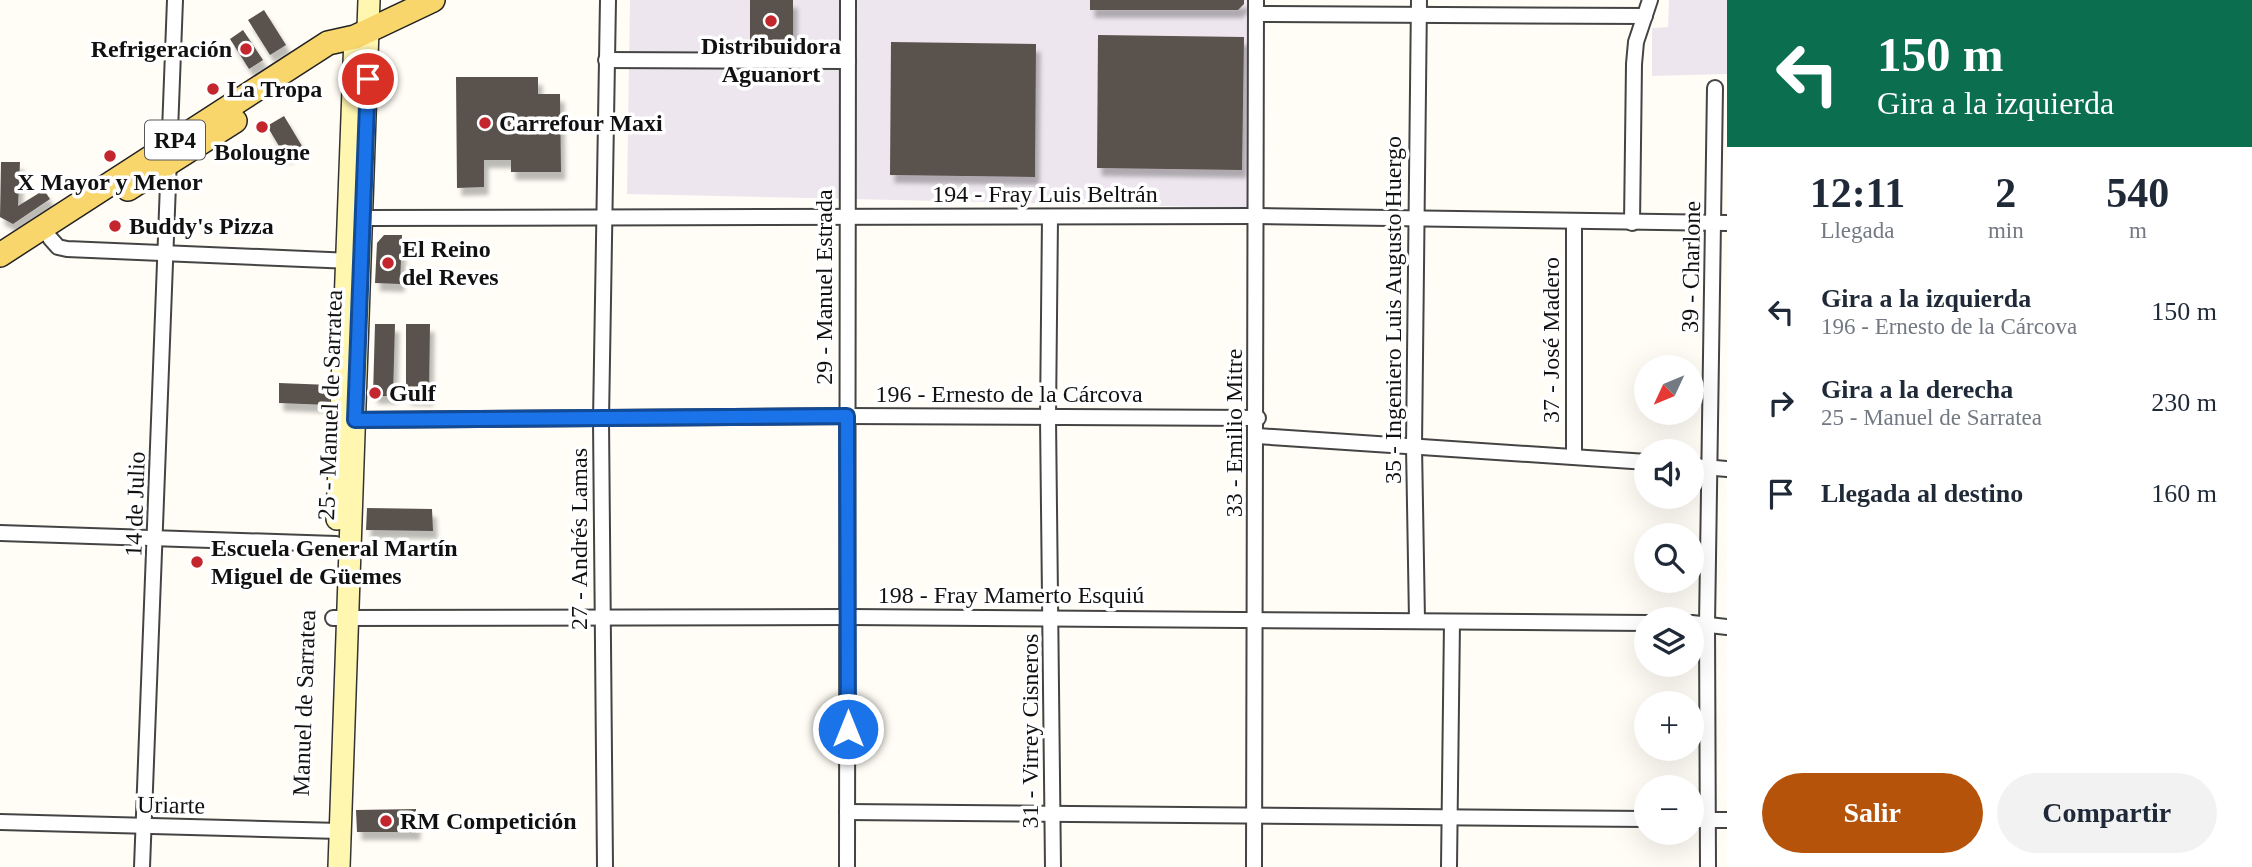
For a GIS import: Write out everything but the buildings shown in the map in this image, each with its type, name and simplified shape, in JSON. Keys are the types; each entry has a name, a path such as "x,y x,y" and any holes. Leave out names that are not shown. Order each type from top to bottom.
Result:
{"main road":[{"path":"355,0 362,33"},
{"path":"362,33 369,0"},
{"name":"RP4","path":"0,271 328,43 362,33 433,0"},
{"name":"25 - Manuel de Sarratea","path":"354,261 364,218 362,33"},
{"name":"Manuel de Sarratea","path":"324,867 333,831 341,618 336,544 347,420 362,33"},
{"name":"RP4","path":"0,255 169,153"},
{"name":"25 - Manuel de Sarratea","path":"341,618 347,420"},
{"path":"333,831 339,867"}],"street":[{"name":"14 de Julio","path":"142,867 175,0"},
{"name":"27 - Andrés Lamas","path":"604,867 601,419 608,0"},
{"name":"29 - Manuel Estrada","path":"847,867 848,0"},
{"name":"35 - Ingeniero Luis Augusto Huergo","path":"1417,620 1414,446 1419,0"},
{"path":"1632,223 1634,64 1636,42 1650,0"},
{"path":"1256,7 1419,16 1645,16"},
{"name":"33 - Emilio Mitre","path":"1254,867 1258,418 1256,7"},
{"path":"606,60 848,61"},
{"name":"39 - Charlone","path":"1701,607 1711,467 1720,223 1715,88"},
{"name":"194 - Fray Luis Beltrán","path":"364,218 604,220 1257,216 1574,223 1720,223"},
{"name":"31 - Virrey Cisneros","path":"1050,217 1048,418 1053,867"},
{"name":"37 - José Madero","path":"1574,223 1574,457"},
{"path":"50,238 58,247 67,249 354,261"},
{"name":"196 - Ernesto de la Cárcova","path":"347,420 847,416 1258,418"},
{"path":"1257,436 1634,461"},
{"path":"1704,467 1727,469"},
{"path":"0,533 336,544"},
{"name":"198 - Fray Mamerto Esquiú","path":"341,618 849,617 1634,623"},
{"path":"1449,867 1452,622"},
{"path":"1704,624 1727,627"},
{"name":"39 - Charlone","path":"1702,677 1708,867"},
{"path":"847,812 1448,815 1634,819"},
{"path":"1704,820 1727,820"},
{"name":"Uriarte","path":"0,822 333,831"}],"shaded area":[{"path":"630,0 1249,0 1249,208 627,194"},
{"path":"1669,0 1727,0 1727,74 1652,76 1652,28 1668,27"}],"place":[{"name":"Distribuidora Aguanort","path":"771,21"},
{"name":"Refrigeración","path":"246,49"},
{"name":"La Tropa","path":"213,89"},
{"name":"Carrefour Maxi","path":"485,123"},
{"name":"Bolougne","path":"262,127"},
{"name":"X Mayor y Menor","path":"110,156"},
{"name":"Buddy's Pizza","path":"115,226"},
{"name":"El Reino del Reves","path":"388,263"},
{"name":"Gulf","path":"375,393"},
{"name":"Escuela General Martín Miguel de Güemes","path":"197,562"},
{"name":"RM Competición","path":"386,821"}],"route":[{"path":"368,79 355,420 847,416 848,729"}]}
